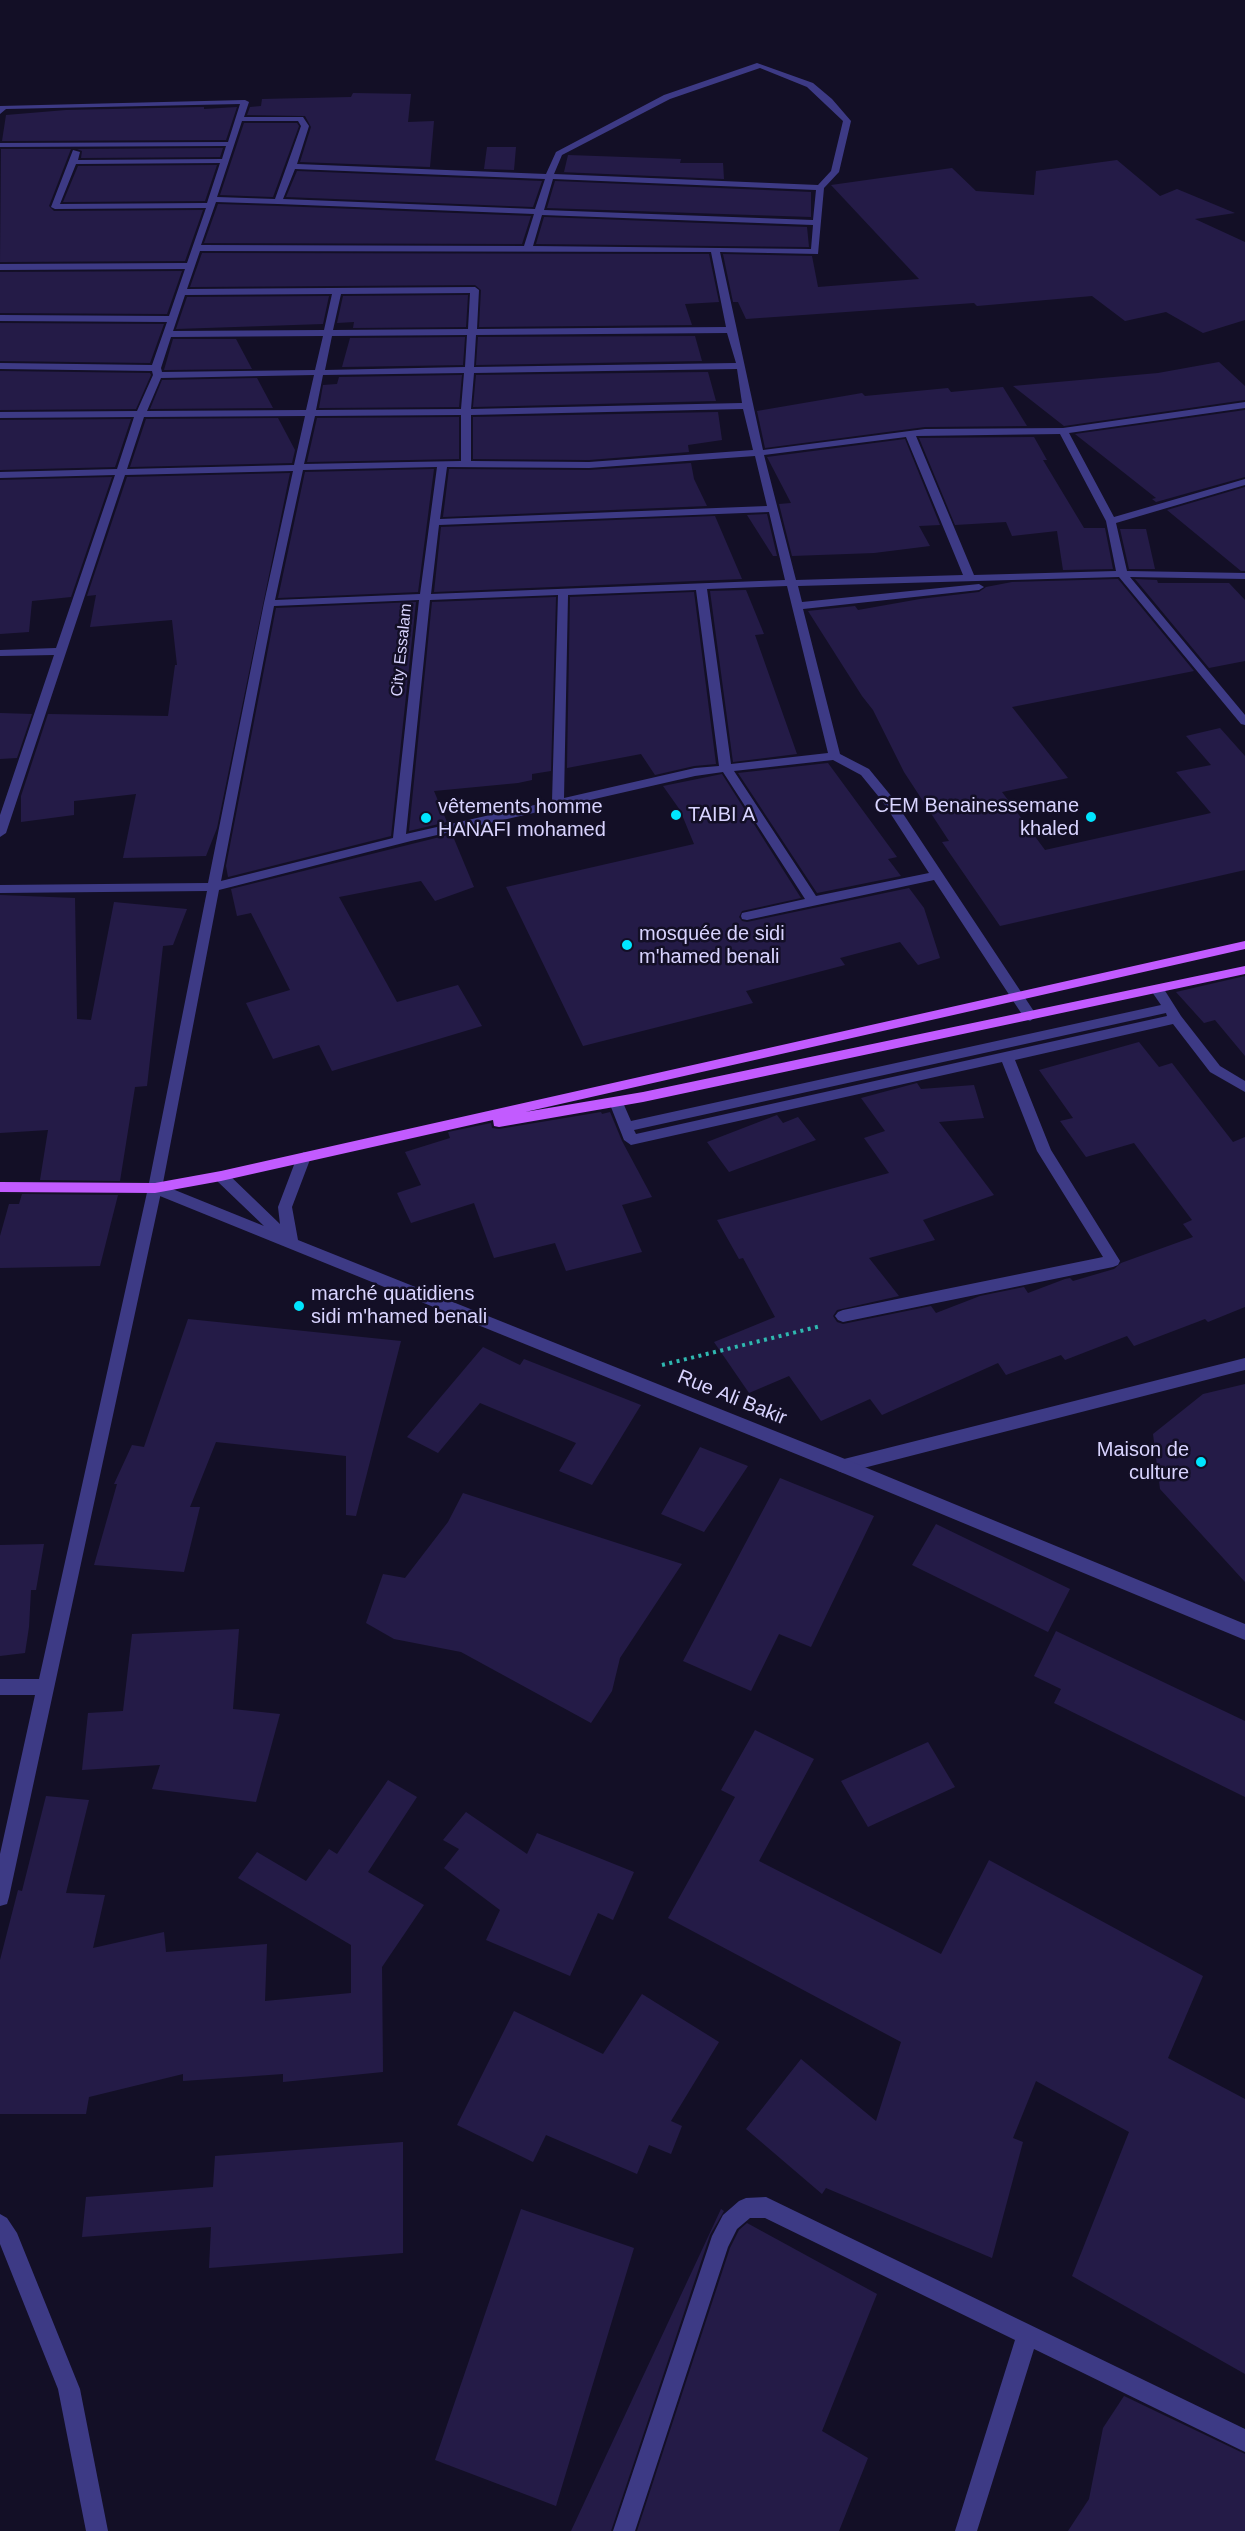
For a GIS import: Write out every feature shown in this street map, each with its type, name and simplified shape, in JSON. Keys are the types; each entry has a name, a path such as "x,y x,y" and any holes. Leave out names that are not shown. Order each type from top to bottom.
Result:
{"main road":[{"path":"0,1187 155,1188 221,1176 1245,945"},
{"path":"304,1157 616,1102 1245,970"}],"street":[{"path":"196,248 528,248 815,252 820,188 835,171 847,122 829,101 810,86 760,65 667,97 559,154 528,248"},
{"path":"0,112 3,107 245,102 167,334 157,371 140,415 0,833"},
{"path":"239,119 300,119 305,126 278,202"},
{"path":"0,145 231,144"},
{"path":"79,145 56,207 278,202 817,223"},
{"path":"73,162 225,161"},
{"path":"292,166 820,188"},
{"path":"715,250 731,330 741,366 747,406 835,756"},
{"path":"0,267 190,266"},
{"path":"181,292 475,290 466,412 466,465"},
{"path":"0,1897 155,1188 269,603 337,292"},
{"path":"0,318 172,319"},
{"path":"167,334 731,330"},
{"path":"0,366 157,371 318,372 741,366"},
{"path":"0,475 442,464 589,465 759,453 910,434 1063,431 1245,405"},
{"path":"0,415 466,412 747,406"},
{"path":"1063,431 1111,521 1122,574 1245,722"},
{"path":"910,434 970,578"},
{"name":"City Essalam","path":"399,840 442,464"},
{"path":"1111,521 1245,483"},
{"path":"435,522 774,509"},
{"path":"269,603 970,578 1122,574 1245,576"},
{"path":"797,606 1091,575"},
{"path":"701,586 725,766 813,901"},
{"path":"558,803 563,592"},
{"path":"0,653 61,651"},
{"path":"0,889 214,887 399,840 725,766 835,756 865,772 888,800 1030,1016"},
{"path":"747,916 937,874"},
{"path":"1157,989 1215,1069 1245,1087"},
{"path":"616,1102 631,1140 1007,1058 1173,1013"},
{"path":"626,1127 1173,1013"},
{"path":"843,1316 1113,1261 1044,1151 1007,1058"},
{"path":"291,1243 285,1208 304,1157"},
{"name":"Rue Ali Bakir","path":"221,1176 291,1243 844,1466 1245,1632"},
{"path":"155,1188 291,1243"},
{"path":"844,1466 1245,1364"},
{"path":"0,1687 45,1687"},
{"path":"624,2531 719,2243 730,2222 746,2208 766,2208 1245,2441"},
{"path":"0,2225 10,2240 69,2389 98,2531"},
{"path":"966,2531 1027,2335"}],"path":[{"path":"619,1375 827,1325 843,1316"}],"building":[{"path":"353,93 411,94 408,122 434,121 430,167 300,162 311,127 305,116 247,115 250,107 261,106 262,99 351,97"},
{"path":"204,107 204,109 237,107 226,140 2,141 6,115 66,110"},
{"path":"244,123 297,123 299,126 273,197 220,195"},
{"path":"487,147 516,147 514,170 484,169"},
{"path":"223,148 220,157 81,158 82,151 77,149"},
{"path":"1,149 71,149 49,206 54,211 203,210 185,261 0,262"},
{"path":"568,155 681,159 680,163 723,163 724,179 560,172 564,172"},
{"path":"1117,160 1160,196 1177,189 1235,213 1195,219 1245,242 1245,320 1203,333 1166,312 1125,321 1092,296 977,306 974,303 746,319 738,302 733,302 723,254 812,256 818,287 919,279 831,185 952,168 976,191 1034,195 1036,171"},
{"path":"217,165 205,201 63,202 78,166"},
{"path":"297,171 542,181 533,207 286,197"},
{"path":"555,181 811,192 811,217 547,208"},
{"path":"218,204 531,216 522,244 204,243"},
{"path":"544,217 807,227 809,247 536,244"},
{"path":"202,253 709,254 719,302 685,304 692,325 479,327 481,290 475,285 190,287"},
{"path":"182,271 167,314 0,313 0,272"},
{"path":"468,295 466,327 353,328 354,322 337,323 343,296"},
{"path":"329,296 323,324 176,329 187,297"},
{"path":"0,323 164,324 150,363 0,361"},
{"path":"695,336 702,361 476,365 478,337"},
{"path":"465,337 463,365 342,367 350,338"},
{"path":"173,339 236,339 252,369 164,370"},
{"path":"1219,362 1245,386 1245,400 1064,426 1013,386 1158,373"},
{"path":"0,371 150,373 151,375 136,409 0,410"},
{"path":"708,372 716,401 473,407 476,375"},
{"path":"462,375 459,407 319,408 323,385 337,384 339,377"},
{"path":"257,378 273,408 150,409 162,380"},
{"path":"1003,387 1027,426 925,427 765,448 757,411 862,393 865,396 948,388 951,392"},
{"path":"1245,410 1245,477 1156,502 1152,499 1156,498 1075,434"},
{"path":"718,412 722,440 688,445 689,452 589,460 473,459 473,417"},
{"path":"459,417 459,459 307,462 317,418"},
{"path":"278,418 295,450 292,463 130,467 146,419"},
{"path":"131,419 115,467 0,470 0,420"},
{"path":"1034,437 1047,460 1043,460 1084,528 1105,528 1113,569 1063,570 1057,531 1012,536 1006,522 955,525 919,438"},
{"path":"905,439 940,525 919,526 930,546 874,553 792,556 779,504 791,503 767,457"},
{"path":"691,463 694,479 707,506 443,517 449,469 589,470"},
{"path":"434,469 418,592 278,598 305,472"},
{"path":"290,473 217,828 206,856 123,858 136,794 74,801 74,815 21,822 21,796 48,714 168,716 175,665 177,665 172,620 90,627 96,595 87,596 127,477"},
{"path":"112,477 71,597 32,601 29,632 0,634 0,480"},
{"path":"1245,487 1245,571 1241,571 1167,510"},
{"path":"767,514 777,556 773,556 747,515"},
{"path":"715,516 742,579 434,592 441,527"},
{"path":"1120,529 1146,529 1155,569 1129,569"},
{"path":"1118,579 1194,671 1012,707 1068,778 1002,792 1045,850 1211,813 1176,772 1211,765 1186,736 1220,728 1245,756 1245,870 1000,926 942,842 949,841 904,772 873,710 808,611 855,606 858,610 979,592 986,587 1012,582"},
{"path":"1135,579 1157,580 1158,583 1229,583 1245,600 1245,661 1209,668"},
{"path":"746,590 764,634 755,635 797,754 733,762 710,591"},
{"path":"694,592 716,764 694,766 655,775 641,754 567,768 570,597"},
{"path":"556,597 551,771 532,774 532,780 518,783 434,791 447,822 409,831 432,602"},
{"path":"416,602 391,836 228,877 226,866 276,608"},
{"path":"0,713 32,714 17,758 0,759"},
{"path":"828,763 897,857 888,859 901,876 817,893 738,773"},
{"path":"722,774 801,898 742,911 739,917 742,921 747,922 909,888 924,908 940,958 918,965 900,942 840,958 845,965 746,991 753,1003 583,1046 506,887 694,844 680,810 663,786"},
{"path":"452,834 474,887 435,901 421,881 339,897 397,1002 458,985 482,1026 332,1071 319,1045 273,1059 246,1003 290,990 251,913 237,916 231,889"},
{"path":"0,895 75,898 77,1019 91,1020 114,902 187,909 173,945 163,946 147,1086 135,1087 120,1181 40,1180 48,1130 0,1133"},
{"path":"1245,976 1245,1056 1215,1020 1204,1023 1176,992"},
{"path":"1139,1042 1159,1067 1172,1063 1233,1142 1245,1137 1245,1307 1208,1322 1205,1319 1134,1346 1127,1336 1065,1360 1061,1355 1006,1375 998,1363 882,1415 870,1399 821,1421 789,1376 749,1393 714,1342 775,1317 743,1258 739,1259 717,1220 889,1173 864,1138 885,1131 861,1098 917,1083 921,1089 974,1085 984,1118 939,1122 994,1195 923,1220 935,1240 869,1258 899,1296 837,1310 833,1316 837,1322 843,1324 931,1306 936,1313 980,1296 1024,1287 1028,1293 1065,1279 1070,1278 1073,1281 1114,1269 1121,1263 1193,1237 1183,1224 1192,1220 1134,1143 1086,1157 1060,1121 1073,1118 1039,1070"},
{"path":"601,1112 602,1114 610,1112 622,1141 652,1197 622,1205 642,1252 566,1271 555,1243 494,1258 474,1203 411,1223 397,1193 421,1185 405,1152 450,1138 448,1132 491,1123 492,1128 499,1129"},
{"path":"777,1115 783,1123 798,1117 816,1140 729,1172 707,1142"},
{"path":"22,1194 118,1195 100,1266 0,1268 0,1236 9,1204 19,1204"},
{"path":"188,1319 401,1341 356,1516 346,1515 346,1456 216,1442 190,1507 200,1507 184,1572 94,1565 117,1484 114,1484 132,1445 144,1447"},
{"path":"483,1347 520,1365 524,1359 641,1405 592,1485 559,1471 576,1443 480,1403 438,1453 407,1437"},
{"name":"Maison de culture","path":"1245,1384 1245,1582 1160,1489 1153,1434 1203,1394"},
{"path":"700,1447 748,1466 704,1532 661,1514"},
{"path":"780,1478 874,1516 811,1647 779,1634 751,1691 683,1661"},
{"path":"463,1493 682,1564 620,1658 612,1691 591,1723 461,1652 394,1639 366,1623 383,1574 405,1578 448,1522"},
{"path":"936,1524 1070,1589 1048,1632 912,1565"},
{"path":"44,1544 36,1590 31,1590 25,1653 0,1656 0,1545"},
{"path":"239,1629 233,1709 280,1714 256,1802 152,1789 160,1765 82,1770 88,1713 123,1711 132,1634"},
{"path":"1056,1631 1245,1721 1245,1797 1054,1703 1061,1689 1034,1676"},
{"path":"755,1730 814,1759 759,1861 941,1954 989,1860 1203,1976 1168,2058 1245,2099 1245,2374 1072,2276 1129,2132 1036,2081 1013,2138 1023,2142 992,2258 826,2188 822,2194 746,2129 801,2059 876,2121 901,2042 668,1918 735,1797 721,1790"},
{"path":"928,1742 955,1787 868,1827 841,1781"},
{"path":"388,1780 417,1797 368,1872 424,1905 382,1967 383,2072 283,2082 283,2074 183,2081 183,2074 89,2097 86,2114 0,2114 0,1960 18,1890 22,1891 46,1796 89,1800 66,1893 105,1895 93,1948 164,1932 166,1952 267,1944 265,2001 351,1993 351,1945 238,1878 257,1852 306,1881 329,1849 337,1854"},
{"path":"466,1812 527,1854 537,1833 634,1872 613,1920 598,1913 570,1976 486,1940 500,1910 444,1868 459,1849 443,1840"},
{"path":"642,1994 719,2042 671,2121 682,2126 671,2154 649,2145 637,2174 546,2135 533,2162 457,2125 514,2011 603,2054"},
{"path":"403,2142 403,2253 209,2268 211,2227 82,2237 86,2197 213,2187 215,2156"},
{"path":"521,2209 634,2248 556,2506 435,2460"},
{"path":"721,2209 724,2211 710,2235 611,2531 571,2531"},
{"path":"747,2223 877,2294 822,2431 868,2458 839,2531 637,2531 730,2248 739,2230"},
{"path":"1124,2396 1245,2454 1245,2531 1068,2531 1089,2499 1103,2428"}],"place":[{"name":"TAIBI A","path":"676,815"},
{"name":"CEM Benainessemane khaled","path":"1091,817"},
{"name":"vêtements homme HANAFI mohamed","path":"426,818"},
{"name":"mosquée de sidi m'hamed benali","path":"627,945"},
{"name":"marché quatidiens sidi m'hamed benali","path":"299,1306"},
{"name":"Maison de culture","path":"1201,1462"}]}
